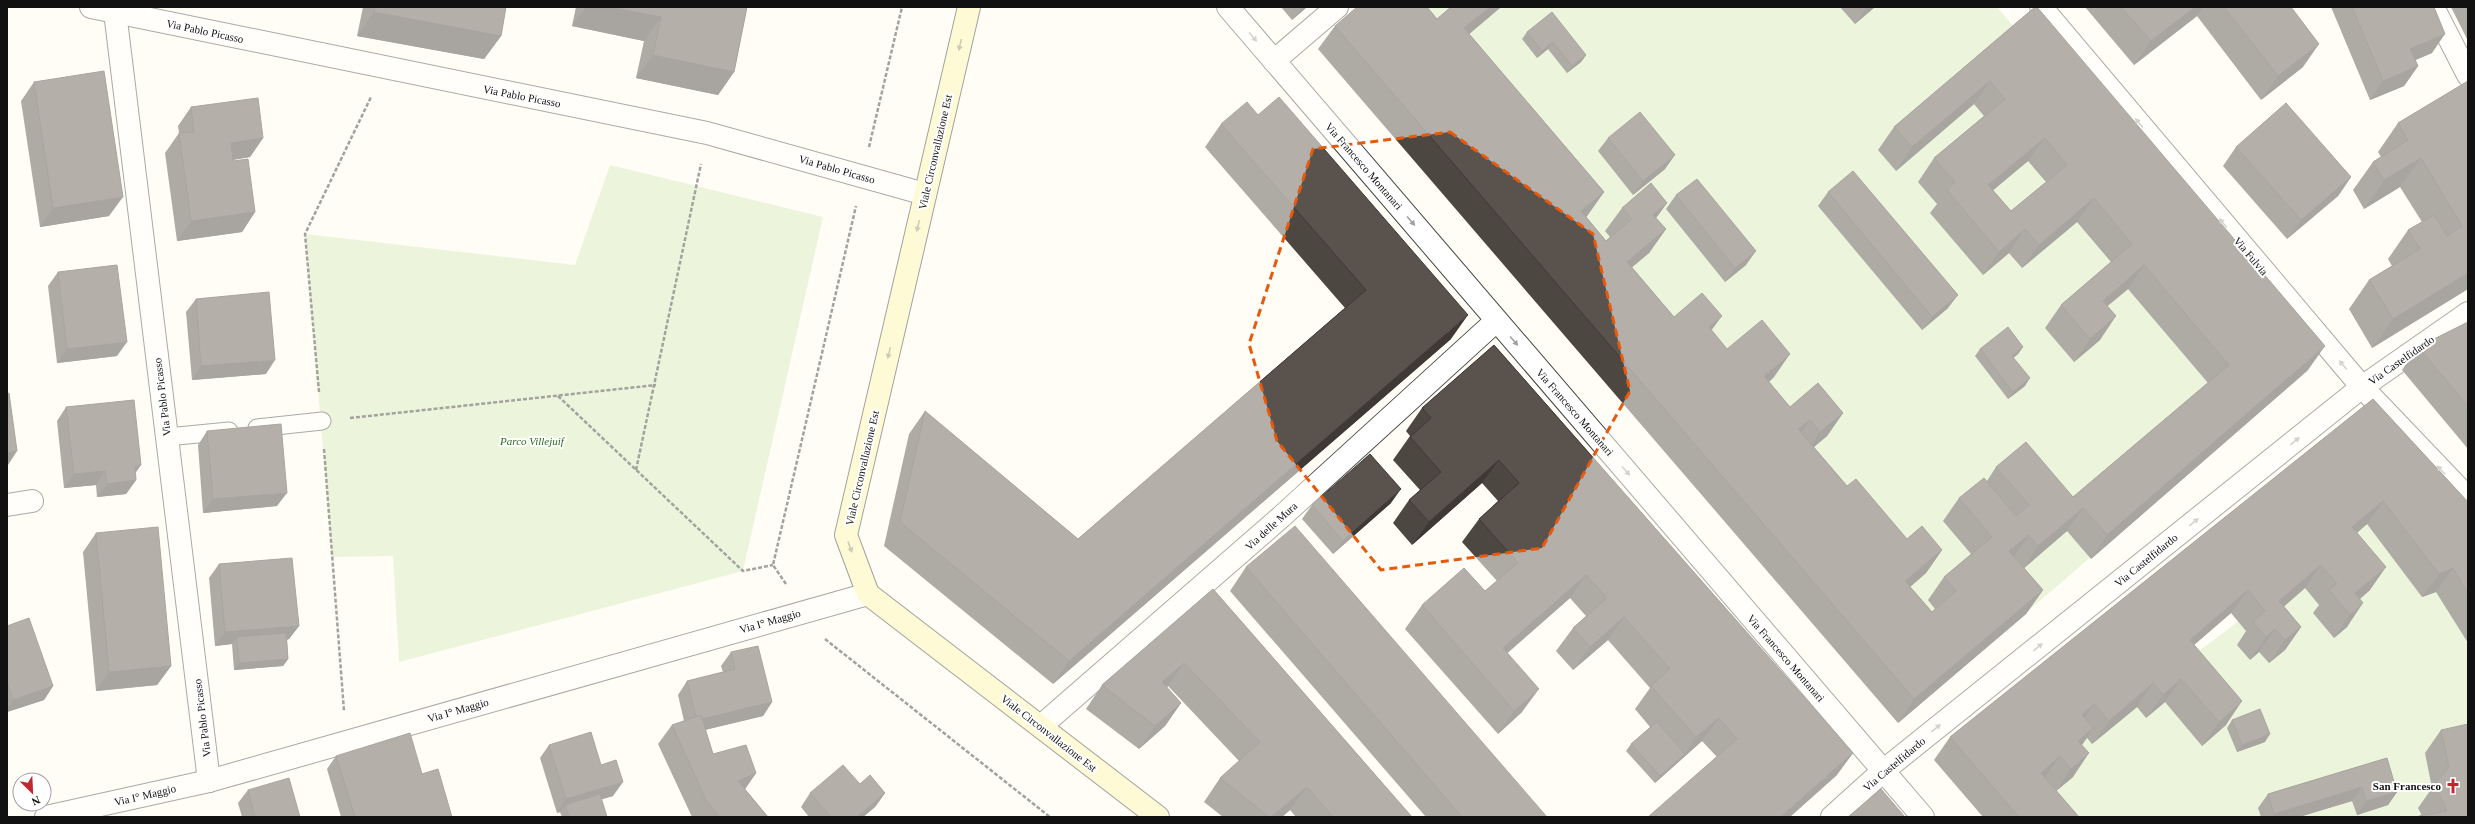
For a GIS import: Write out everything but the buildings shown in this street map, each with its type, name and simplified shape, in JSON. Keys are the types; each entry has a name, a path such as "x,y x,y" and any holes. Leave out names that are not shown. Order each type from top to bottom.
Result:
{"main road":[{"name":"Viale Circonvallazione Est","path":"969,7 846,535 868,594 1158,817"}],"street":[{"name":"Via Pablo Picasso","path":"91,7 707,133 925,194"},
{"name":"Via Francesco Montanari","path":"1228,7 1923,817"},
{"path":"1274,61 1337,7"},
{"name":"Via Fulvia","path":"2041,7 2362,388 2468,498"},
{"path":"2433,7 2468,75"},
{"name":"Via Pablo Picasso","path":"115,12 209,781"},
{"name":"Via Castelfidardo","path":"1832,817 1883,771 2362,388 2468,313"},
{"name":"Via delle Mura","path":"1041,726 1209,591 1281,517 1496,321"},
{"path":"7,505 32,501"},
{"path":"1281,517 1297,535"},
{"name":"Via I° Maggio","path":"46,817 209,781 868,594"}],"lane":[{"path":"167,437 322,421"}],"path":[{"path":"346,741 322,421 305,234 384,70 387,68"},
{"path":"636,470 656,386 707,133"},
{"path":"322,421 656,386"},
{"path":"557,396 743,571 773,565"}],"highlighted area":[{"path":"1450,132 1593,234 1630,391 1542,548 1381,570 1277,441 1249,344 1313,149"}],"green space":[{"path":"1366,7 1997,7 2308,370 1898,723 1318,49"},
{"name":"Parco Villejuif","path":"610,165 823,217 743,571 399,662 393,556 332,557 305,234 575,265"},
{"path":"2367,524 2468,618 2468,737 2426,817 2024,817 2007,796"}],"place":[{"name":"San Francesco","path":"2453,786"}]}
